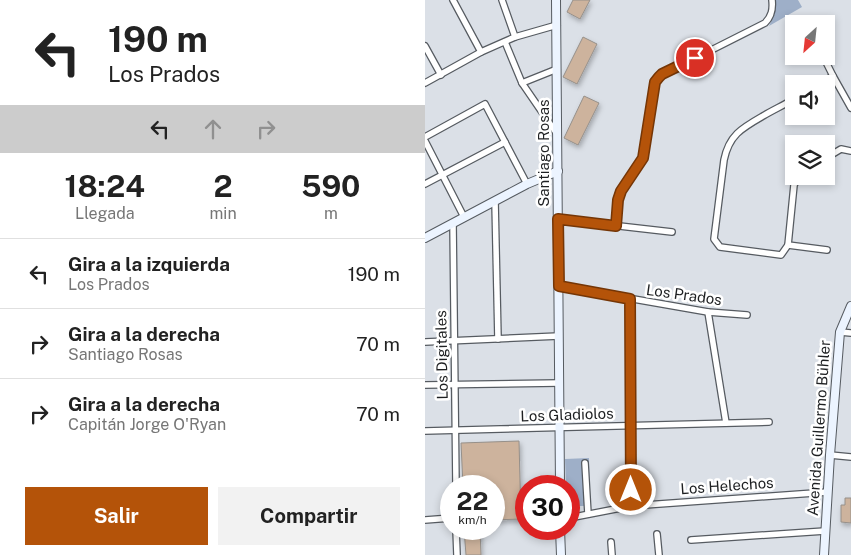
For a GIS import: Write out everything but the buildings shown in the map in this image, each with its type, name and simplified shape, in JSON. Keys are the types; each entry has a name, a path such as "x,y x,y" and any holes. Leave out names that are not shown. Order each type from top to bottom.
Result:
{"street":[{"path":"453,0 481,52"},
{"path":"502,0 515,38"},
{"name":"Santiago Rosas","path":"556,0 560,475"},
{"path":"616,226 618,200 621,191 643,158 654,85 657,79 662,74 765,23 772,13 772,0"},
{"path":"425,83 481,52 515,38 557,25"},
{"path":"505,42 522,83 557,134"},
{"path":"425,46 441,75"},
{"path":"522,83 557,69"},
{"path":"835,80 851,108"},
{"path":"425,137 485,104 527,184"},
{"path":"785,104 742,128 730,142 723,160 714,239 719,247 781,255 788,245 794,185"},
{"path":"425,141 464,217"},
{"path":"425,184 505,142"},
{"path":"835,153 841,149 851,151"},
{"path":"425,238 527,184 558,171"},
{"path":"495,201 498,339"},
{"path":"558,219 672,232"},
{"name":"Los Digitales","path":"453,223 456,475"},
{"path":"788,245 827,250"},
{"name":"Los Prados","path":"559,286 708,312 747,315"},
{"path":"630,299 631,506"},
{"name":"Avenida Guillermo Bühler","path":"824,555 839,332 851,306"},
{"path":"708,312 726,423"},
{"path":"839,332 851,333"},
{"path":"425,342 559,336"},
{"path":"425,385 559,383"},
{"name":"Los Gladiolos","path":"425,432 769,422"},
{"path":"830,455 851,457"},
{"path":"585,463 588,514"},
{"name":"Los Helechos","path":"580,516 631,506 828,492"},
{"path":"425,520 440,519"},
{"path":"691,540 825,531"},
{"path":"657,534 659,555"},
{"path":"457,540 457,555"},
{"path":"560,540 561,555"},
{"path":"611,542 612,555"}],"shaded area":[{"path":"775,0 798,0 802,7 785,15 769,26 775,13"},
{"path":"589,458 590,506 580,506 580,475 566,475 565,459"}],"route":[{"path":"631,490 630,299 559,286 558,219 616,226 618,200 621,191 643,158 655,82 662,74 695,58"}]}
